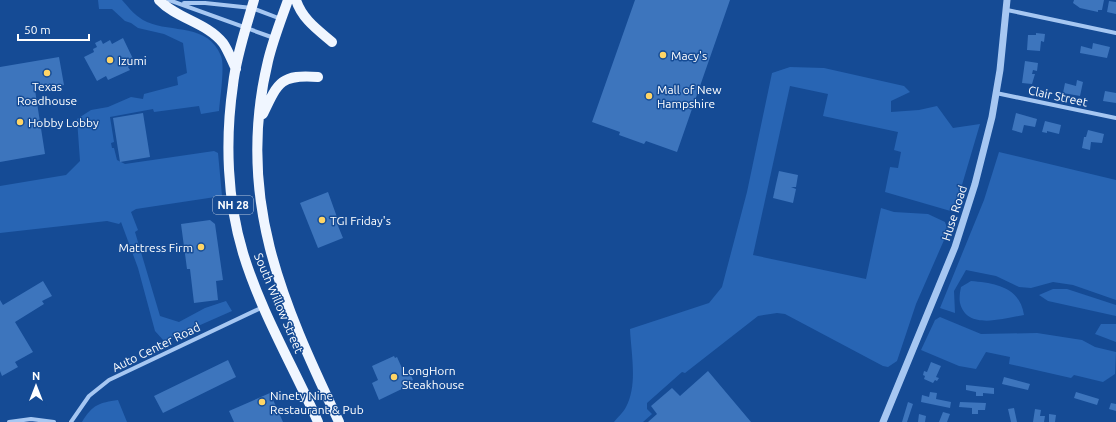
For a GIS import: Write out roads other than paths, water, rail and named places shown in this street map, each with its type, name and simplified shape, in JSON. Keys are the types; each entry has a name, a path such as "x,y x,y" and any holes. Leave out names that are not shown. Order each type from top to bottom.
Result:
{"main road":[{"path":"159,0 174,13 197,23 215,36 224,45 236,69"},
{"name":"South Willow Street","path":"288,0 275,38 264,85 259,121 258,177 263,220 278,281 294,322 340,422"},
{"path":"296,0 298,7 306,19 332,42"},
{"name":"South Willow Street","path":"253,4 236,69 229,130 230,180 243,253 264,307 318,422"},
{"path":"259,121 272,93 282,82 295,76 318,77"}],"street":[{"path":"169,0 182,3 217,19 275,38"},
{"name":"Huse Road","path":"884,422 961,228 986,144 996,94 1008,0"},
{"path":"182,3 253,4 281,19"},
{"path":"1007,10 1116,33"},
{"name":"Clair Street","path":"996,94 1116,118"},
{"name":"Auto Center Road","path":"70,422 89,396 109,380 264,307"},
{"path":"9,422 31,419 54,422"}],"place":[{"name":"Macy's","path":"663,55"},
{"name":"Izumi","path":"110,60"},
{"name":"Texas Roadhouse","path":"47,73"},
{"name":"Mall of New Hampshire","path":"649,96"},
{"name":"Hobby Lobby","path":"20,122"},
{"name":"TGI Friday's","path":"322,220"},
{"name":"Mattress Firm","path":"201,247"},
{"name":"LongHorn Steakhouse","path":"394,377"},
{"name":"Ninety Nine Restaurant & Pub","path":"262,402"}]}
